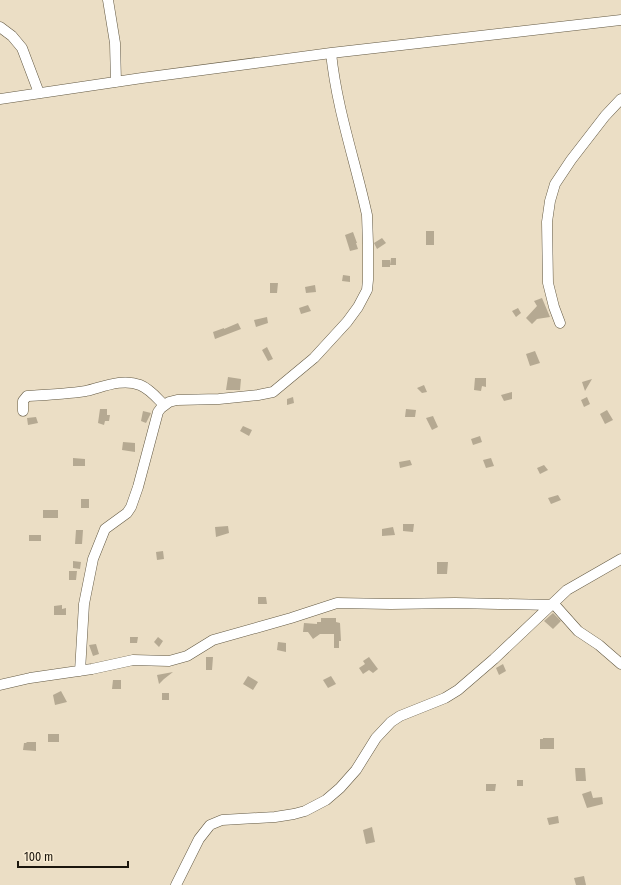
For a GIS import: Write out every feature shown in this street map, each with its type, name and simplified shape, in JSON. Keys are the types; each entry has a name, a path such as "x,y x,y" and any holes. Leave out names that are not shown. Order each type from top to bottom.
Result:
{"street":[{"path":"108,0 115,43 116,82"},
{"path":"0,99 331,53 621,20"},
{"path":"0,27 12,36 22,48 39,93"},
{"path":"80,671 84,604 93,559 105,529 127,513 131,507 138,487 158,412 164,405 177,400 219,399 273,392 314,358 347,322 364,297 368,280 367,216 340,112 334,83 331,53"},
{"path":"560,323 548,283 547,222 550,201 556,184 571,160 605,116 621,100"},
{"path":"23,411 23,401 27,396 56,395 121,383 139,385 149,391 164,405"},
{"path":"176,885 199,840 210,825 222,820 275,817 294,814 305,811 326,800 344,785 356,770 376,738 390,722 400,716 445,698 458,690 494,659 567,590 621,559"},
{"path":"0,685 30,678 80,671 133,660 160,662 179,659 198,650 213,640 337,604 552,604 578,630 599,645 621,664"}],"building":[{"path":"426,231 434,231 434,245 426,245"},
{"path":"353,232 358,249 350,251 345,235"},
{"path":"382,238 386,243 377,249 374,243"},
{"path":"391,258 396,258 396,265 390,265"},
{"path":"382,260 390,260 390,267 382,267"},
{"path":"343,275 350,276 350,282 342,281"},
{"path":"270,283 278,283 277,293 270,293"},
{"path":"315,285 316,292 306,293 305,287"},
{"path":"542,298 550,317 537,319 532,324 526,318 537,306 534,301"},
{"path":"308,305 311,311 301,314 299,308"},
{"path":"518,308 521,313 516,317 512,311"},
{"path":"267,317 268,323 256,327 254,320"},
{"path":"238,323 241,329 215,339 213,332"},
{"path":"267,347 273,359 268,361 262,350"},
{"path":"535,351 540,363 530,366 526,354"},
{"path":"228,377 241,379 240,390 226,390"},
{"path":"475,378 486,378 486,387 482,386 481,391 474,390"},
{"path":"592,379 585,391 582,382"},
{"path":"424,385 427,392 422,393 417,388"},
{"path":"512,392 512,399 504,401 501,395"},
{"path":"293,397 294,403 287,405 287,399"},
{"path":"587,397 590,404 584,407 581,400"},
{"path":"100,409 107,409 107,415 110,415 109,421 105,421 104,425 98,423"},
{"path":"406,409 416,410 415,417 405,417"},
{"path":"607,410 613,420 605,424 600,414"},
{"path":"143,411 151,413 146,423 141,421"},
{"path":"433,416 438,427 432,430 426,418"},
{"path":"36,417 38,423 28,425 27,418"},
{"path":"243,426 252,430 249,436 240,431"},
{"path":"480,436 482,442 473,445 471,439"},
{"path":"123,442 135,443 135,452 122,450"},
{"path":"73,458 85,459 85,466 73,466"},
{"path":"491,458 494,466 486,468 483,460"},
{"path":"410,460 412,465 400,468 399,462"},
{"path":"544,465 548,470 540,474 537,468"},
{"path":"558,495 561,500 551,504 548,498"},
{"path":"81,499 89,499 89,508 81,508"},
{"path":"43,510 58,510 58,518 43,518"},
{"path":"403,524 414,524 413,532 403,531"},
{"path":"228,526 229,533 216,537 215,527"},
{"path":"393,527 395,535 382,536 382,529"},
{"path":"76,530 83,530 82,544 75,544"},
{"path":"29,535 41,535 41,541 29,541"},
{"path":"163,551 164,559 157,560 156,552"},
{"path":"73,561 81,562 80,569 73,568"},
{"path":"437,562 448,562 447,574 437,574"},
{"path":"69,571 77,571 76,580 69,580"},
{"path":"258,597 266,597 267,604 258,604"},
{"path":"62,605 62,609 66,608 66,615 54,615 54,606"},
{"path":"553,613 561,621 553,629 544,621"},
{"path":"321,618 336,618 336,622 340,623 341,641 339,641 339,648 334,648 334,634 320,634 313,639 308,632 303,632 304,623 317,624 317,622 321,622"},
{"path":"130,637 138,637 137,643 130,643"},
{"path":"158,637 163,641 159,647 154,642"},
{"path":"278,642 286,643 286,652 277,650"},
{"path":"96,644 99,654 93,656 89,645"},
{"path":"206,657 213,657 212,670 206,670"},
{"path":"369,657 378,669 373,673 369,670 363,674 359,668 365,664 363,661"},
{"path":"503,664 506,671 499,675 496,668"},
{"path":"173,672 164,679 159,684 157,675"},
{"path":"248,676 258,682 253,690 243,684"},
{"path":"331,676 336,684 328,688 323,680"},
{"path":"113,680 121,680 121,689 112,689"},
{"path":"61,691 67,702 55,705 53,695"},
{"path":"162,693 169,693 169,700 162,700"},
{"path":"48,734 59,734 59,742 48,742"},
{"path":"554,738 554,749 540,749 540,739"},
{"path":"36,742 36,751 23,750 24,743"},
{"path":"575,768 585,768 586,781 576,781"},
{"path":"517,780 523,780 523,786 517,786"},
{"path":"486,784 496,784 495,791 486,791"},
{"path":"591,791 593,798 602,797 603,804 587,808 582,794"},
{"path":"558,816 559,823 549,825 547,818"},
{"path":"372,827 375,842 366,844 363,830"},
{"path":"584,876 586,885 576,885 574,878"}]}
